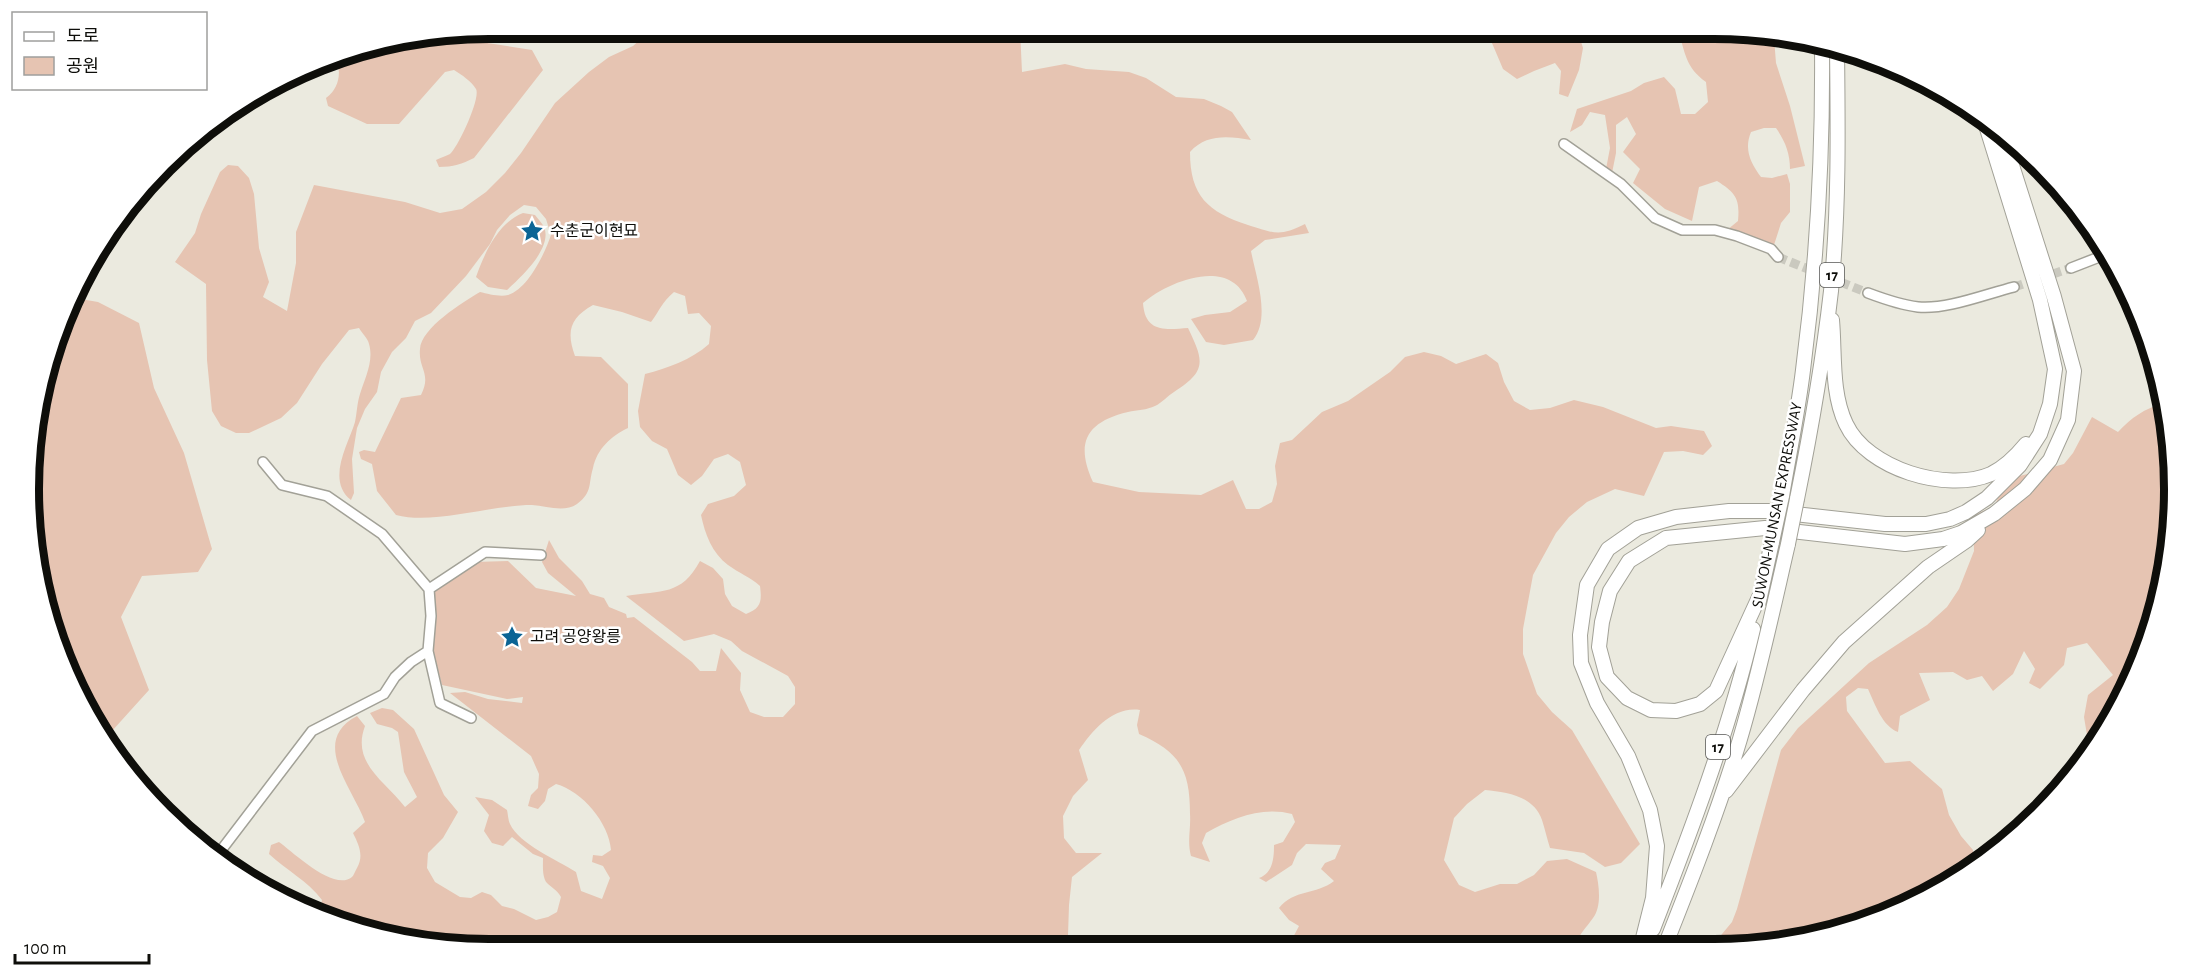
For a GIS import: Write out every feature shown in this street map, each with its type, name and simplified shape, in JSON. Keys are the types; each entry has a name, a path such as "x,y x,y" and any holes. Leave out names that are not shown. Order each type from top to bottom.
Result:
{"highway":[{"name":"SUWON-MUNSAN EXPRESSWAY","path":"1649,939 1676,870 1739,684 1782,496 1803,371 1815,262 1823,118 1822,52"},
{"name":"SUWON-MUNSAN EXPRESSWAY","path":"1668,939 1740,740 1765,646 1809,443 1831,291 1836,204 1838,56"},
{"path":"1643,939 1653,898 1657,846 1650,810 1628,756 1597,703 1581,663 1580,635 1587,585 1608,549 1638,528 1676,517 1729,511 1768,511 1885,524 1926,525 1950,519 1987,498 2020,465 2040,434 2050,404 2055,369 2040,300 1988,132"},
{"path":"1720,800 1803,690 1844,642 1928,567 1966,541 2025,489 2050,459 2068,420 2074,371 2054,297 2006,147"},
{"path":"1831,291 1837,394 1846,425 1875,457 1897,469 1922,477 1970,480 1992,473 2020,452 2045,419"},
{"path":"1760,594 1716,691 1700,704 1676,711 1651,710 1627,698 1608,677 1599,647 1602,622 1610,591 1629,561 1666,538 1765,528 1905,544 1943,539 1961,533 1994,514"}],"street":[{"path":"1564,144 1621,184 1655,218 1682,230 1715,230 1737,236 1771,249 1779,257"},
{"path":"2071,268 2100,257"},
{"path":"1868,293 1905,305 1924,307 1952,303 2014,286"},
{"path":"263,462 282,485 327,496 382,534 429,589 431,616 428,651 440,703 471,718"},
{"path":"429,589 485,552 542,555"},
{"path":"221,850 312,731 384,694 395,677 411,662 428,651"}],"green space":[{"path":"641,39 1020,39 1022,72 1065,64 1086,69 1129,72 1146,78 1176,97 1204,99 1232,112 1251,140 1226,137 1210,139 1196,146 1190,152 1193,180 1198,191 1212,208 1234,220 1276,232 1289,231 1305,224 1309,233 1265,240 1251,251 1262,309 1258,331 1253,340 1224,345 1206,342 1191,319 1230,312 1247,301 1239,287 1228,279 1214,276 1183,281 1168,287 1143,303 1148,319 1157,327 1188,328 1197,349 1199,364 1197,371 1185,385 1158,405 1114,416 1094,428 1085,445 1085,456 1093,482 1139,492 1201,495 1233,480 1246,509 1259,509 1272,502 1277,484 1275,466 1280,443 1292,440 1322,412 1348,401 1390,372 1405,357 1424,352 1441,356 1456,364 1486,354 1498,363 1504,382 1514,401 1530,410 1550,408 1574,400 1603,407 1656,428 1671,426 1704,431 1712,446 1703,455 1683,451 1664,452 1644,496 1615,489 1587,502 1569,517 1556,533 1533,575 1523,629 1523,654 1537,694 1572,730 1640,844 1621,863 1605,867 1584,853 1550,848 1542,820 1533,805 1511,794 1493,791 1485,790 1454,818 1444,860 1459,885 1475,892 1500,884 1517,884 1534,875 1547,861 1567,859 1596,872 1599,889 1598,908 1579,939 1292,939 1299,926 1289,920 1279,908 1291,898 1334,881 1321,869 1325,863 1335,859 1341,845 1306,844 1297,853 1292,865 1266,882 1259,878 1270,869 1274,845 1283,842 1295,822 1292,814 1270,811 1237,818 1206,833 1202,843 1210,862 1191,856 1188,785 1185,774 1180,764 1164,748 1139,734 1137,725 1140,710 1121,712 1105,721 1079,750 1088,780 1073,796 1063,816 1064,838 1076,853 1102,853 1072,877 1068,935 1065,939 460,938 430,935 373,924 321,906 322,900 310,887 269,854 271,845 279,842 314,869 335,879 344,880 353,876 359,864 360,855 353,833 365,822 338,766 335,752 336,738 343,726 357,716 365,726 362,739 363,751 372,771 405,807 417,797 404,772 398,732 377,724 370,713 382,708 393,710 414,729 444,795 458,812 443,838 428,853 427,868 435,882 460,897 471,898 482,892 491,895 502,906 536,920 557,912 561,897 545,881 543,858 533,854 512,837 503,846 492,843 484,831 489,815 475,797 492,800 507,810 510,824 521,838 576,872 581,891 602,899 610,878 603,866 592,862 593,855 602,856 611,850 600,819 575,793 556,784 548,789 545,801 538,809 528,806 531,795 538,788 539,774 531,756 450,693 465,692 488,699 522,703 523,697 507,699 442,685 430,639 432,593 474,562 508,561 536,588 576,596 548,573 542,562 549,540 559,558 582,581 590,594 604,598 609,607 626,614 627,618 634,617 692,662 700,671 716,671 721,648 741,673 740,690 750,712 764,717 783,717 795,704 795,687 788,676 742,651 731,641 714,634 684,641 626,596 660,592 678,586 693,572 700,561 713,568 723,579 725,594 732,606 746,614 758,607 761,596 760,586 728,565 713,549 701,515 708,504 734,496 746,485 740,462 728,454 714,459 702,476 691,485 678,475 667,449 652,441 640,427 638,411 645,374 679,363 695,355 709,344 711,326 699,313 688,314 685,296 674,292 651,322 593,305 575,320 571,339 575,356 601,357 628,384 628,428 616,435 601,449 595,461 588,492 582,500 567,508 532,505 427,518 411,517 396,515 377,491 372,464 361,459 359,452 364,450 375,452 401,398 421,395 425,376 420,349 422,341 435,324 480,292 508,295 522,286 529,278 545,251 551,235 546,219 536,207 524,205 510,215 466,276 431,313 415,321 406,338 392,352 381,372 377,392 365,409 357,428 352,459 354,493 351,500 340,483 339,473 370,363 369,344 359,328 349,330 322,364 297,403 281,418 249,433 236,433 221,426 212,411 207,360 206,284 175,262 195,233 220,172 228,165 238,166 249,178 254,194 259,248 269,282 263,297 287,311 296,263 296,232 314,185 405,202 440,213 462,209 486,192 505,173 555,103 609,57 633,46"},
{"path":"1490,39 1580,39 1583,48 1579,70 1568,97 1559,94 1561,71 1555,63 1517,79 1503,69"},
{"path":"1681,39 1743,40 1774,43 1776,63 1790,106 1805,166 1790,169 1786,147 1776,128 1764,128 1751,132 1748,144 1749,155 1761,177 1772,178 1787,174 1790,184 1790,212 1781,223 1774,245 1727,230 1738,221 1737,202 1733,193 1717,181 1699,187 1692,221 1665,209 1633,183 1640,169 1623,152 1636,134 1627,117 1616,125 1616,153 1612,173 1606,169 1610,148 1605,115 1590,112 1582,125 1570,132 1577,109 1664,77 1675,89 1681,114 1695,114 1708,102 1706,82 1694,71 1684,52"},
{"path":"467,40 532,50 543,70 474,158 457,165 439,167 436,160 454,150 475,102 476,89 469,81 454,70 445,72 399,124 367,124 328,106 326,98 337,84 338,65 373,54 401,48"},
{"path":"523,213 535,215 544,227 546,235 540,253 507,290 488,287 476,277 484,258 493,239 506,224"},
{"path":"123,228 123,230 111,245"},
{"path":"81,299 98,302 139,323 154,388 184,453 212,549 198,572 142,576 121,617 149,690 112,731 99,714 85,688 63,634 48,577 40,518 40,460 48,401 63,344"},
{"path":"2156,406 2163,460 2164,489 2160,548 2155,577 2149,605 2130,661 2104,714 2088,739 2084,717 2088,695 2113,675 2087,643 2067,648 2064,665 2040,689 2029,683 2035,669 2024,651 2013,674 1993,691 1982,676 1967,680 1953,672 1919,673 1930,700 1900,716 1898,732 1883,720 1868,689 1858,688 1846,697 1847,711 1885,763 1910,761 1942,789 1949,815 1961,836 1973,850 1973,857 1913,893 1859,915 1830,924 1773,935 1718,939 1732,922 1737,909 1781,750 1798,728 1869,663 1927,625 1947,607 1959,589 1974,551 1973,516 1995,505 2000,493 2016,477 2064,464 2073,453 2092,417 2118,432 2128,422"}],"tunnel":[{"path":"1778,257 1868,293"},
{"path":"2014,287 2071,268"}],"place":[{"name":"수춘군이현묘","path":"532,231"},
{"name":"고려 공양왕릉","path":"512,637"}]}
